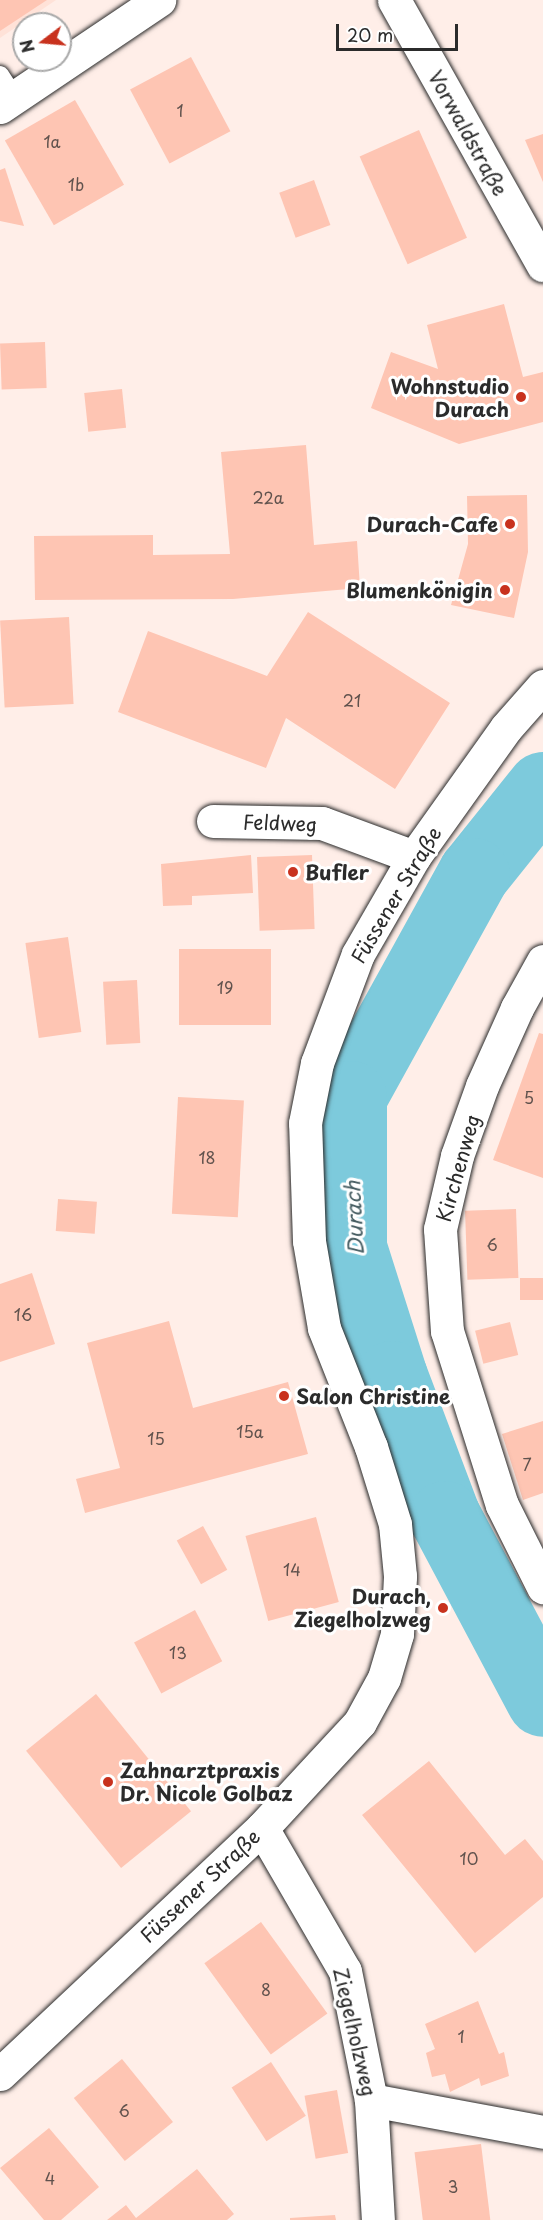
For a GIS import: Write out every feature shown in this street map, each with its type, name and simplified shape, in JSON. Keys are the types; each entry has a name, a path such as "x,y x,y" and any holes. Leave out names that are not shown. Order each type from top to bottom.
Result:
{"street":[{"path":"5,93 159,0"},
{"name":"Vorwaldstraße","path":"394,0 543,265"},
{"name":"Füssener Straße","path":"0,2074 262,1828 360,1722 384,1678 398,1634 400,1576 395,1524 371,1447 324,1328 309,1241 305,1123 317,1063 358,954 414,857 506,728 543,686"},
{"name":"Feldweg","path":"213,821 322,823 414,857"},
{"name":"Kirchenweg","path":"543,961 517,1008 482,1086 457,1156 440,1229 447,1331 495,1486 543,1587"},
{"name":"Ziegelholzweg","path":"262,1828 345,1971 371,2100 378,2220"},
{"path":"371,2100 543,2132"}],"shaded area":[{"path":"0,0 56,0 38,12 12,12 12,30 0,38"}],"building":[{"path":"0,0 47,0 29,12 12,12 12,23 0,31"},
{"path":"191,57 230,131 170,164 130,89"},
{"path":"75,100 124,185 54,225 5,140"},
{"path":"419,130 467,238 408,264 360,156"},
{"path":"543,134 543,182 525,140"},
{"path":"5,168 24,226 0,221 0,170"},
{"path":"314,180 330,225 296,238 279,193"},
{"path":"504,304 523,377 543,372 543,422 459,444 371,408 391,352 438,369 427,325"},
{"path":"45,342 47,388 2,390 0,344"},
{"path":"122,389 126,428 88,432 84,393"},
{"path":"306,445 314,545 357,541 360,588 233,599 35,600 34,536 153,535 153,555 230,554 221,452"},
{"path":"527,495 528,552 514,618 451,605 468,544 467,496"},
{"path":"308,612 450,703 395,789 286,718 266,768 118,712 148,631 267,676"},
{"path":"69,617 74,704 5,707 0,621"},
{"path":"251,855 253,893 192,896 192,905 163,906 161,864"},
{"path":"312,855 315,929 260,931 257,857"},
{"path":"68,937 81,1032 39,1038 25,943"},
{"path":"179,949 271,949 271,1025 179,1025"},
{"path":"137,980 140,1043 106,1045 103,982"},
{"path":"539,1033 543,1034 543,1178 493,1160"},
{"path":"178,1097 244,1100 238,1217 172,1214"},
{"path":"58,1199 97,1202 95,1234 56,1231"},
{"path":"516,1209 518,1278 467,1280 465,1211"},
{"path":"32,1273 55,1344 0,1362 0,1284"},
{"path":"520,1278 543,1278 543,1300 520,1300"},
{"path":"169,1321 193,1408 288,1382 308,1454 85,1513 76,1479 120,1468 87,1343"},
{"path":"510,1322 518,1355 483,1364 475,1331"},
{"path":"543,1421 543,1493 523,1500 502,1434"},
{"path":"316,1517 339,1602 268,1621 245,1536"},
{"path":"203,1526 227,1570 201,1584 177,1541"},
{"path":"195,1610 222,1661 161,1694 134,1642"},
{"name":"Zahnarztpraxis Dr. Nicole Golbaz","path":"96,1694 191,1811 121,1868 26,1751"},
{"path":"429,1761 505,1855 525,1839 543,1861 543,1897 475,1953 362,1815"},
{"path":"261,1922 327,2013 271,2055 204,1963"},
{"path":"478,2001 499,2054 504,2052 509,2076 481,2086 479,2078 450,2092 445,2074 432,2077 426,2053 435,2049 425,2024"},
{"path":"122,2059 173,2122 125,2161 74,2098"},
{"path":"271,2062 306,2116 266,2141 232,2088"},
{"path":"337,2090 348,2153 316,2159 305,2096"},
{"path":"49,2128 99,2187 61,2220 44,2220 0,2168"},
{"path":"481,2144 490,2220 423,2220 414,2152"},
{"path":"197,2169 234,2214 227,2220 107,2220 126,2205 136,2218"},
{"path":"335,2215 336,2220 290,2220 290,2218"}],"waterway":[{"name":"Durach","path":"543,788 474,874 351,1097 351,1248 392,1377 445,1517 543,1701"}],"place":[{"name":"Wohnstudio Durach","path":"521,397"},
{"name":"Durach-Cafe","path":"510,524"},
{"name":"Blumenkönigin","path":"505,590"},
{"name":"Bufler","path":"293,872"},
{"name":"Salon Christine","path":"284,1396"},
{"name":"Durach, Ziegelholzweg","path":"443,1608"},
{"name":"Zahnarztpraxis Dr. Nicole Golbaz","path":"108,1782"}]}
